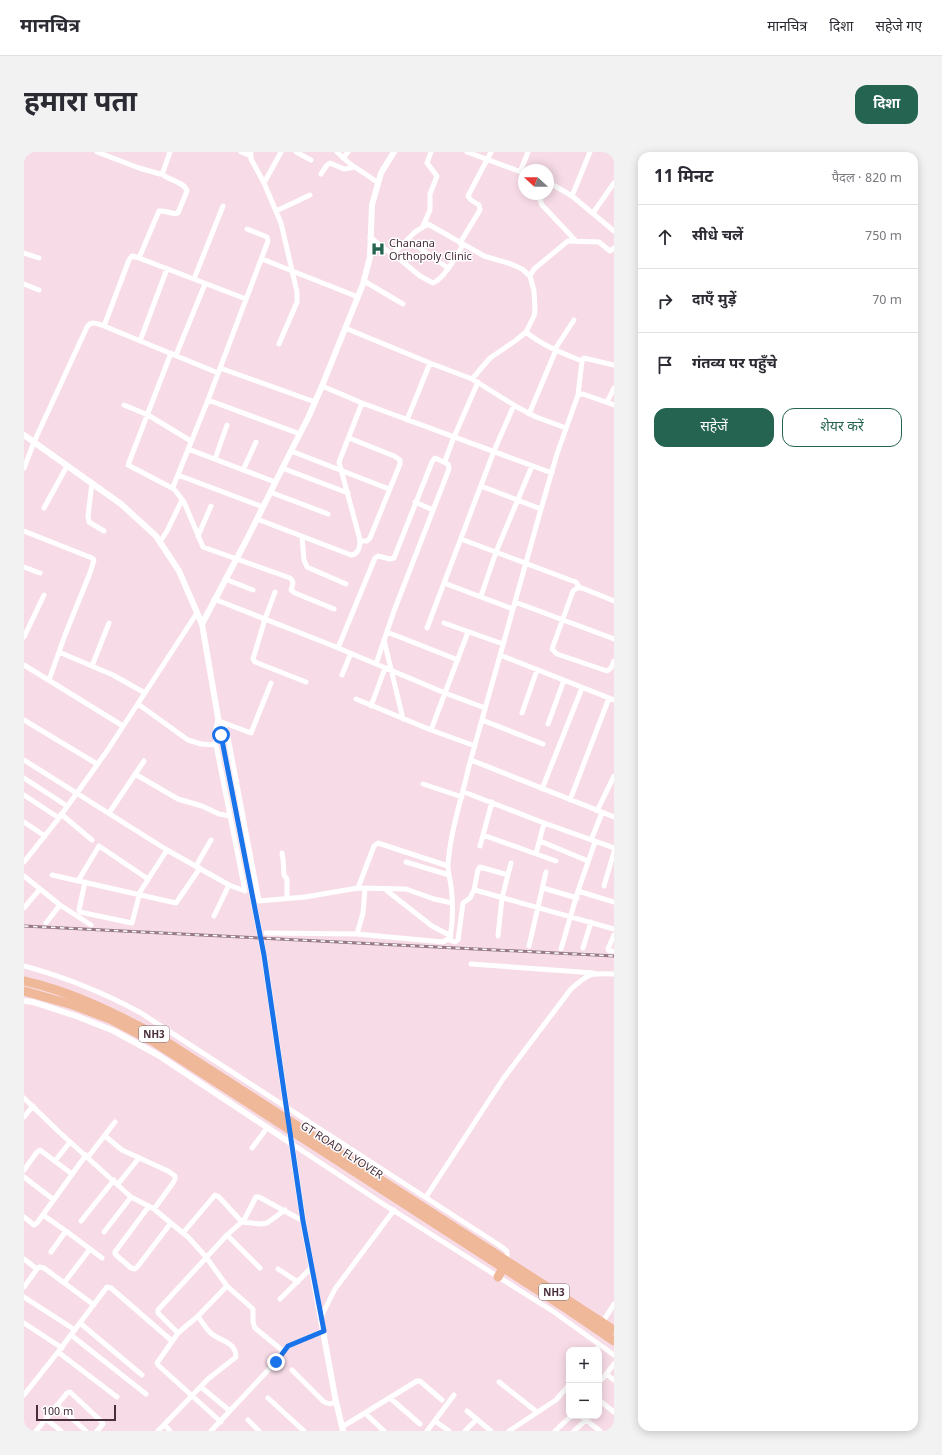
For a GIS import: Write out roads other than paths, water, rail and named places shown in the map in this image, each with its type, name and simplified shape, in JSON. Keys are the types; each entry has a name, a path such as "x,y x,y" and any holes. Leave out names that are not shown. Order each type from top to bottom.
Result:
{"highway":[{"name":"GT ROAD FLYOVER","path":"24,982 40,985 78,997 113,1012 159,1036 271,1114"},
{"name":"GT ROAD FLYOVER","path":"24,992 73,1005 110,1019 154,1042 271,1114 505,1265 614,1330"},
{"name":"GT ROAD FLYOVER","path":"505,1265 614,1341"},
{"path":"498,1278 505,1265"}],"street":[{"path":"97,152 145,170 162,174 165,177 185,186 187,191 178,213 175,214 161,210 158,213 139,258"},
{"path":"162,174 170,152"},
{"path":"241,152 251,154 264,183 284,231 294,272 297,292 296,302 279,344"},
{"path":"264,183 281,152"},
{"path":"296,152 311,160"},
{"path":"337,152 377,182"},
{"path":"343,158 348,152"},
{"path":"202,624 300,434 322,386 364,281 369,262 372,205 377,182 383,168 394,152"},
{"path":"392,253 398,250 423,226 431,207 431,190 436,179 436,174 429,168 427,163 431,152"},
{"path":"467,152 518,171"},
{"path":"370,237 431,282 438,281 448,268 480,210 479,206 468,196 491,152"},
{"path":"525,164 528,152"},
{"path":"572,196 590,152"},
{"path":"321,174 326,165 330,163 344,169 355,167"},
{"path":"593,213 614,183"},
{"path":"554,187 572,196 614,230"},
{"path":"276,211 310,195"},
{"path":"540,200 542,206 575,240"},
{"path":"194,279 223,206"},
{"path":"423,226 430,225 484,256 511,264 522,269 530,276 534,291 535,310 534,316 526,332 516,342 490,358 472,378"},
{"path":"173,487 208,400 268,241 268,238 247,229"},
{"path":"530,276 534,269 568,241 575,240 599,242 613,251"},
{"path":"414,244 448,268"},
{"path":"24,253 39,258"},
{"path":"104,326 131,257 139,258 246,299"},
{"path":"262,259 358,297"},
{"path":"140,341 167,269"},
{"path":"364,281 403,304"},
{"path":"24,284 39,290"},
{"path":"204,284 127,464 144,474 173,487 182,500 203,547 290,578 293,581 292,590 295,593 334,609"},
{"path":"529,414 556,350 574,320"},
{"path":"24,468 34,442 87,327 94,322 173,354 315,402"},
{"path":"345,328 430,363 472,378 529,414 566,428"},
{"path":"526,332 536,340 582,361"},
{"path":"582,361 586,358 614,366"},
{"path":"450,938 452,903 448,866 456,816 541,509 566,428 578,395 582,361"},
{"path":"408,420 430,363"},
{"path":"445,461 478,382"},
{"path":"322,386 362,403 552,473"},
{"path":"608,402 614,388"},
{"path":"578,395 583,394 614,405"},
{"path":"208,400 300,434"},
{"path":"257,519 351,555 358,552 360,540 339,462 362,403"},
{"path":"124,405 148,415 191,441"},
{"path":"427,628 494,451 514,405"},
{"path":"215,459 227,425"},
{"path":"24,435 121,504 152,532 180,571 202,624 218,720 261,943 287,1107 303,1221 342,1430 365,1413 419,1381 442,1400"},
{"path":"349,438 398,457 400,464 369,540 360,540"},
{"path":"243,470 256,442"},
{"path":"188,449 275,482"},
{"path":"290,451 389,489"},
{"path":"338,648 375,558 378,556 390,559 394,558 433,459 437,458 445,461 448,464 449,469 376,664"},
{"path":"44,508 67,466"},
{"path":"481,596 496,552 532,466"},
{"path":"282,468 348,493"},
{"path":"178,475 263,507"},
{"path":"92,483 88,522 104,531"},
{"path":"481,486 541,509"},
{"path":"270,492 328,514"},
{"path":"160,542 182,500"},
{"path":"415,502 433,510"},
{"path":"198,536 211,506"},
{"path":"24,531 94,560 49,680"},
{"path":"302,536 304,560 307,567 346,584"},
{"path":"461,539 576,582 579,587 614,601"},
{"path":"24,567 40,573"},
{"path":"225,579 253,590"},
{"path":"444,583 513,609"},
{"path":"579,587 573,591 552,647 555,653 607,671 611,668 614,661"},
{"path":"275,592 253,656 254,661 306,682"},
{"path":"24,637 44,595"},
{"path":"214,599 485,708"},
{"path":"515,602 614,639"},
{"path":"24,862 98,764 197,614"},
{"path":"92,666 109,623"},
{"path":"444,623 503,644"},
{"path":"387,632 458,660"},
{"path":"431,730 468,632"},
{"path":"384,640 403,719"},
{"path":"59,652 118,678 145,693"},
{"path":"342,675 351,653"},
{"path":"500,655 612,699 570,800"},
{"path":"24,665 123,726"},
{"path":"371,706 385,668"},
{"path":"522,713 537,670"},
{"path":"548,724 564,680"},
{"path":"218,720 252,733 271,684"},
{"path":"542,789 582,688"},
{"path":"356,699 403,719 475,746"},
{"path":"138,704 188,740 200,744 216,745"},
{"path":"24,720 98,764"},
{"path":"24,760 167,850 229,885 245,891 216,745 215,732 218,720"},
{"path":"218,720 227,732 259,901 365,888 410,890 426,897 452,903"},
{"path":"482,720 543,744"},
{"path":"471,760 614,817"},
{"path":"109,813 144,761"},
{"path":"135,774 178,799 202,806 219,814 230,816"},
{"path":"561,949 588,860 600,812 614,776"},
{"path":"24,778 67,806"},
{"path":"423,784 492,802 544,823 614,848"},
{"path":"24,795 60,816 92,840"},
{"path":"480,846 492,802"},
{"path":"24,822 45,836"},
{"path":"536,854 544,823"},
{"path":"484,835 556,861"},
{"path":"52,875 177,903 198,867 211,840"},
{"path":"540,840 588,860"},
{"path":"358,888 374,846 378,843 448,866"},
{"path":"78,881 99,846 148,879"},
{"path":"85,882 79,910 80,912 132,923 139,895 167,850"},
{"path":"282,852 284,875 288,879 287,898"},
{"path":"604,886 614,852"},
{"path":"406,862 449,875"},
{"path":"498,936 502,898 511,863"},
{"path":"386,890 455,942 458,940 463,903 470,898 474,890 480,867 508,875"},
{"path":"529,946 546,872"},
{"path":"24,876 60,905 91,925"},
{"path":"214,916 229,885"},
{"path":"356,934 363,913 365,888"},
{"path":"543,888 576,898"},
{"path":"24,908 40,889"},
{"path":"474,890 614,929"},
{"path":"578,890 614,902"},
{"path":"46,923 60,905"},
{"path":"583,948 591,922"},
{"path":"266,934 356,934 443,942 450,938"},
{"path":"614,935 608,949 609,951 614,951"},
{"path":"471,964 614,974"},
{"path":"24,966 80,984 126,1005 147,1017 503,1248 507,1251 505,1265"},
{"path":"426,1197 516,1059 571,989 583,978 594,973"},
{"path":"24,1001 34,1002 114,1031 158,1056 498,1278 554,1312 614,1355"},
{"path":"24,1098 131,1197 151,1208 193,1242 227,1286 253,1310 253,1322 255,1328 284,1351"},
{"path":"24,1117 33,1106"},
{"path":"24,1217 36,1225 72,1174 115,1122"},
{"path":"252,1148 267,1128"},
{"path":"104,1136 119,1148 168,1171 175,1176 173,1183 115,1252 116,1255 131,1268 136,1269 171,1223"},
{"path":"55,1160 70,1142"},
{"path":"24,1170 38,1150 40,1150 72,1174"},
{"path":"81,1221 139,1158"},
{"path":"24,1177 54,1200"},
{"path":"183,1233 215,1195 242,1222 261,1224 267,1223 285,1210"},
{"path":"104,1232 131,1197"},
{"path":"178,1333 158,1313 158,1310 227,1235 242,1222 256,1197 259,1197 285,1210 303,1221"},
{"path":"321,1317 337,1286 394,1210"},
{"path":"42,1216 66,1231 102,1258"},
{"path":"51,1252 66,1231"},
{"path":"227,1235 260,1268"},
{"path":"64,1283 90,1249"},
{"path":"24,1259 37,1269"},
{"path":"24,1287 37,1269 41,1267 94,1304"},
{"path":"280,1299 312,1267"},
{"path":"278,1269 298,1282"},
{"path":"221,1422 157,1364 158,1360 178,1333 198,1316 227,1286"},
{"path":"24,1395 60,1350 105,1289 109,1287 172,1341"},
{"path":"24,1297 73,1332 146,1394"},
{"path":"602,1323 614,1304"},
{"path":"158,1431 208,1379 235,1359 236,1355 231,1344 211,1333 198,1316"},
{"path":"24,1323 60,1350 117,1397"},
{"path":"80,1323 142,1375"},
{"path":"211,1431 221,1422 290,1345 324,1331"},
{"path":"602,1379 614,1364"},
{"path":"292,1370 324,1402 330,1404 336,1402"},
{"path":"606,1374 614,1380"},
{"path":"499,1382 537,1412"},
{"path":"201,1387 230,1411"},
{"path":"509,1431 559,1397 566,1389"},
{"path":"36,1431 67,1393 71,1392 103,1423 97,1431"},
{"path":"427,1431 454,1395"},
{"path":"268,1398 304,1431"},
{"path":"390,1398 420,1424"},
{"path":"602,1402 614,1412"},
{"path":"58,1405 86,1431"},
{"path":"467,1412 491,1431"},
{"path":"365,1413 384,1431"},
{"path":"46,1419 61,1431"},
{"path":"465,1431 477,1419"},
{"path":"555,1431 568,1419"},
{"path":"248,1420 259,1431"},
{"path":"574,1431 586,1420 600,1431"},
{"path":"435,1421 449,1431"},
{"path":"165,1425 170,1431"}],"railway":[{"path":"24,926 614,956"}],"place":[{"name":"Chanana Orthopoly Clinic","path":"378,249"}]}
